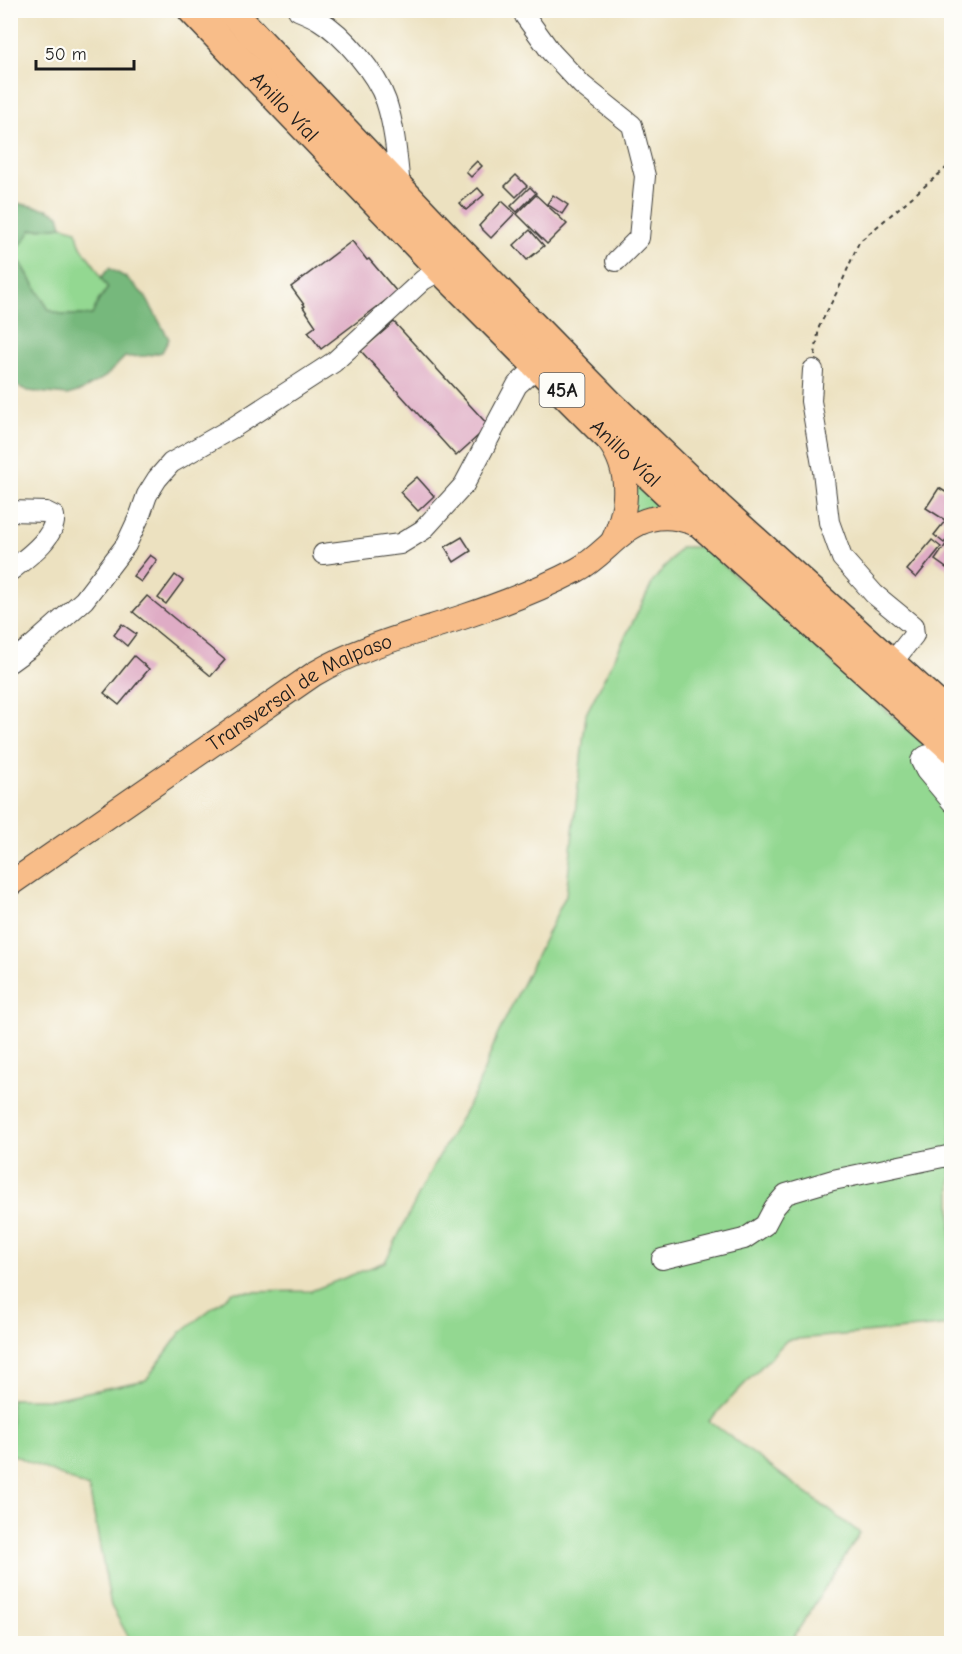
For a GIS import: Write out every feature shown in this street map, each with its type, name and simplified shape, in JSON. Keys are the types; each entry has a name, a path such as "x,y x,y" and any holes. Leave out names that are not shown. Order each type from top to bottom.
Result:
{"highway":[{"name":"Anillo Víal","path":"192,10 441,270 599,428 951,749"},
{"name":"Anillo Víal","path":"230,10 457,248 611,405 719,508 951,718"}],"main road":[{"name":"Transversal de Malpaso","path":"599,428 612,444 621,463 625,484 625,504 621,525 612,544"},
{"name":"Transversal de Malpaso","path":"10,884 336,661 372,646 464,616 546,585 594,560 623,532 653,518 685,519 706,528"}],"lane":[{"path":"298,10 318,19 340,35 371,74 388,108 394,134 400,187"},
{"path":"524,10 525,16 551,52 582,86 632,125 645,176 639,238 616,261"},
{"path":"10,662 32,646 84,600 126,545 147,495 171,463 234,427 334,362 423,280 441,270"},
{"path":"323,554 400,544 423,530 464,485 517,384 538,366"},
{"path":"813,370 811,401 829,522 842,558 874,594 913,626 914,635 891,663"},
{"path":"10,511 46,512 54,516 55,521 46,539 10,571"},
{"path":"951,771 937,757 929,755 923,757 921,761 926,771 951,802"},
{"path":"662,1259 744,1239 765,1225 774,1208 786,1194 833,1180 951,1155"}],"path":[{"path":"813,370 819,327 859,242 951,163"}],"green space":[{"path":"11,202 47,209 59,215 62,226 31,230 20,244 11,248"},
{"path":"62,226 77,230 81,245 108,288 92,315 63,315 49,310 21,263 11,260 11,248 16,248 30,230"},
{"path":"11,260 21,263 49,310 63,315 92,315 108,288 101,278 109,268 127,278 145,296 169,339 162,352 146,356 125,357 105,377 81,391 67,395 28,391 11,383"},
{"path":"631,478 679,514 629,521"},
{"path":"681,547 703,547 951,768 951,1325 787,1340 709,1421 860,1533 790,1643 132,1643 111,1606 89,1488 11,1454 11,1399 53,1399 146,1380 181,1332 233,1292 311,1291 385,1262 430,1172 476,1091 497,1036 566,895 586,714 654,580"}],"building":[{"path":"477,161 482,166 471,177 466,172"},
{"path":"516,175 527,186 516,197 505,186"},
{"path":"530,187 536,193 517,212 511,206"},
{"path":"478,188 484,195 466,210 460,203"},
{"path":"536,195 567,224 547,244 517,214"},
{"path":"553,195 568,205 562,214 547,204"},
{"path":"502,201 515,213 491,238 479,226"},
{"path":"530,230 544,246 527,260 514,245"},
{"path":"352,241 397,292 321,349 308,332 316,326 291,287"},
{"path":"394,322 489,426 456,456 361,351"},
{"path":"417,477 434,496 418,511 400,492"},
{"path":"939,488 952,496 952,516 948,522 926,508"},
{"path":"945,521 952,527 952,534 944,543 934,535"},
{"path":"462,537 471,551 454,562 445,547"},
{"path":"932,540 941,547 916,578 907,570"},
{"path":"949,540 952,542 952,572 935,560"},
{"path":"150,555 157,560 141,582 133,576"},
{"path":"175,575 183,581 166,604 158,598"},
{"path":"147,596 225,660 211,676 133,612"},
{"path":"122,624 136,634 127,646 114,635"},
{"path":"134,656 149,669 119,705 104,693"}]}
